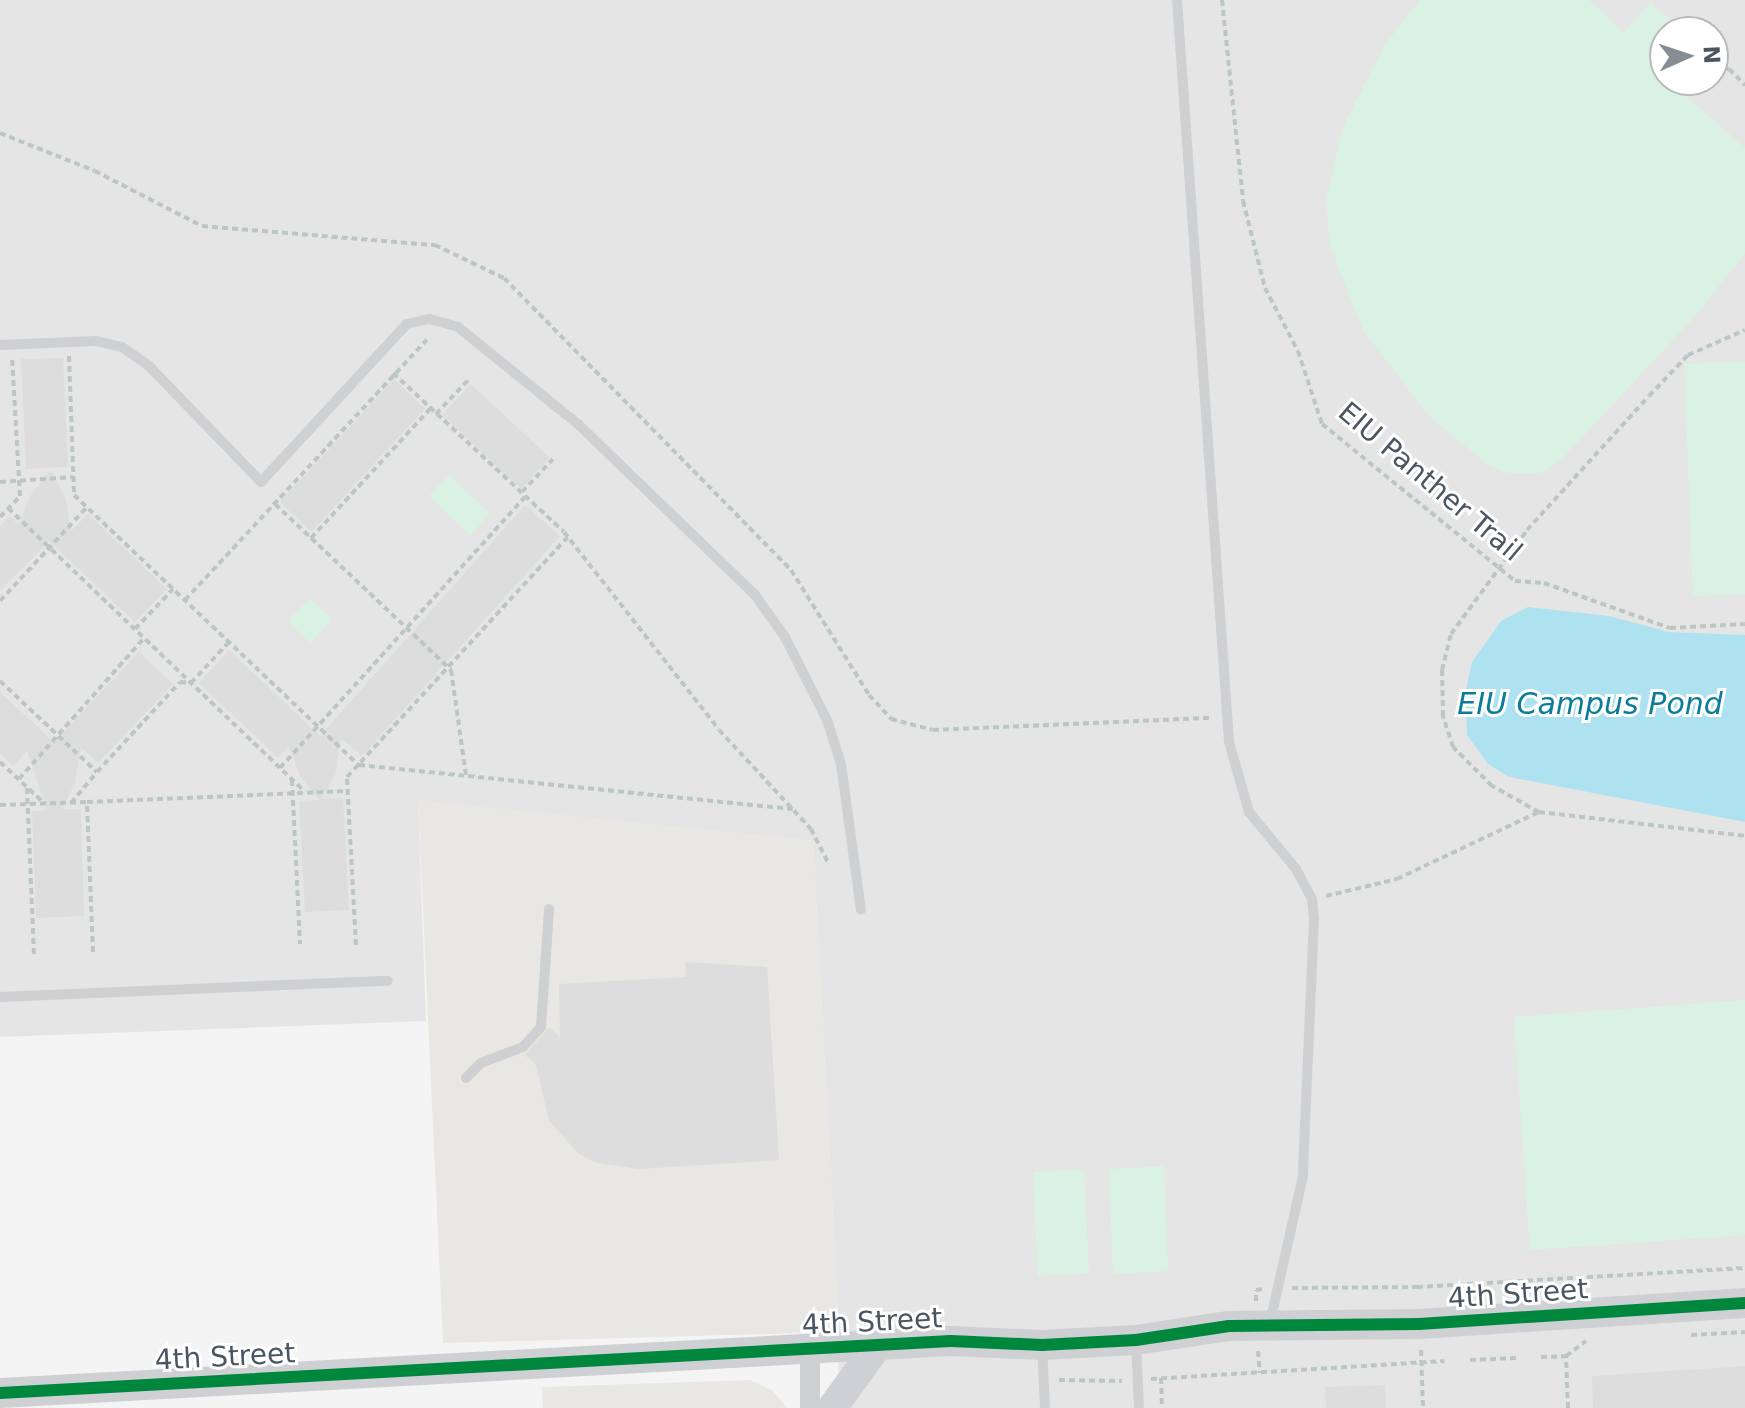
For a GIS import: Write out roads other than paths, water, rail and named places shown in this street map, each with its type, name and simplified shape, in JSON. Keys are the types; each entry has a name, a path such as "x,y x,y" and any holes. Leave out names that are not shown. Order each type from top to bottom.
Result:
{"street":[{"name":"4th Street","path":"0,1393 40,1400 878,1345 1042,1345 1264,1337 1745,1303"},
{"path":"832,1408 878,1345"},
{"path":"810,1349 810,1408"}],"lane":[{"path":"1177,0 1229,742 1249,812 1296,869 1312,899 1308,1122 1303,1176 1279,1289 1264,1337"},
{"path":"6,345 68,342 122,347 149,366 261,482 407,324 429,319 458,327 579,425 755,595 785,637 827,720 841,764 861,910"},
{"path":"466,1078 481,1063 523,1047 541,1027 549,909"},
{"path":"0,997 388,981"},
{"path":"1136,1340 1139,1408"},
{"path":"1042,1345 1045,1408"}],"water":[{"name":"EIU Campus Pond","path":"1528,607 1609,616 1669,632 1745,635 1745,822 1509,777 1488,764 1467,735 1465,695 1472,662 1501,621"}]}
